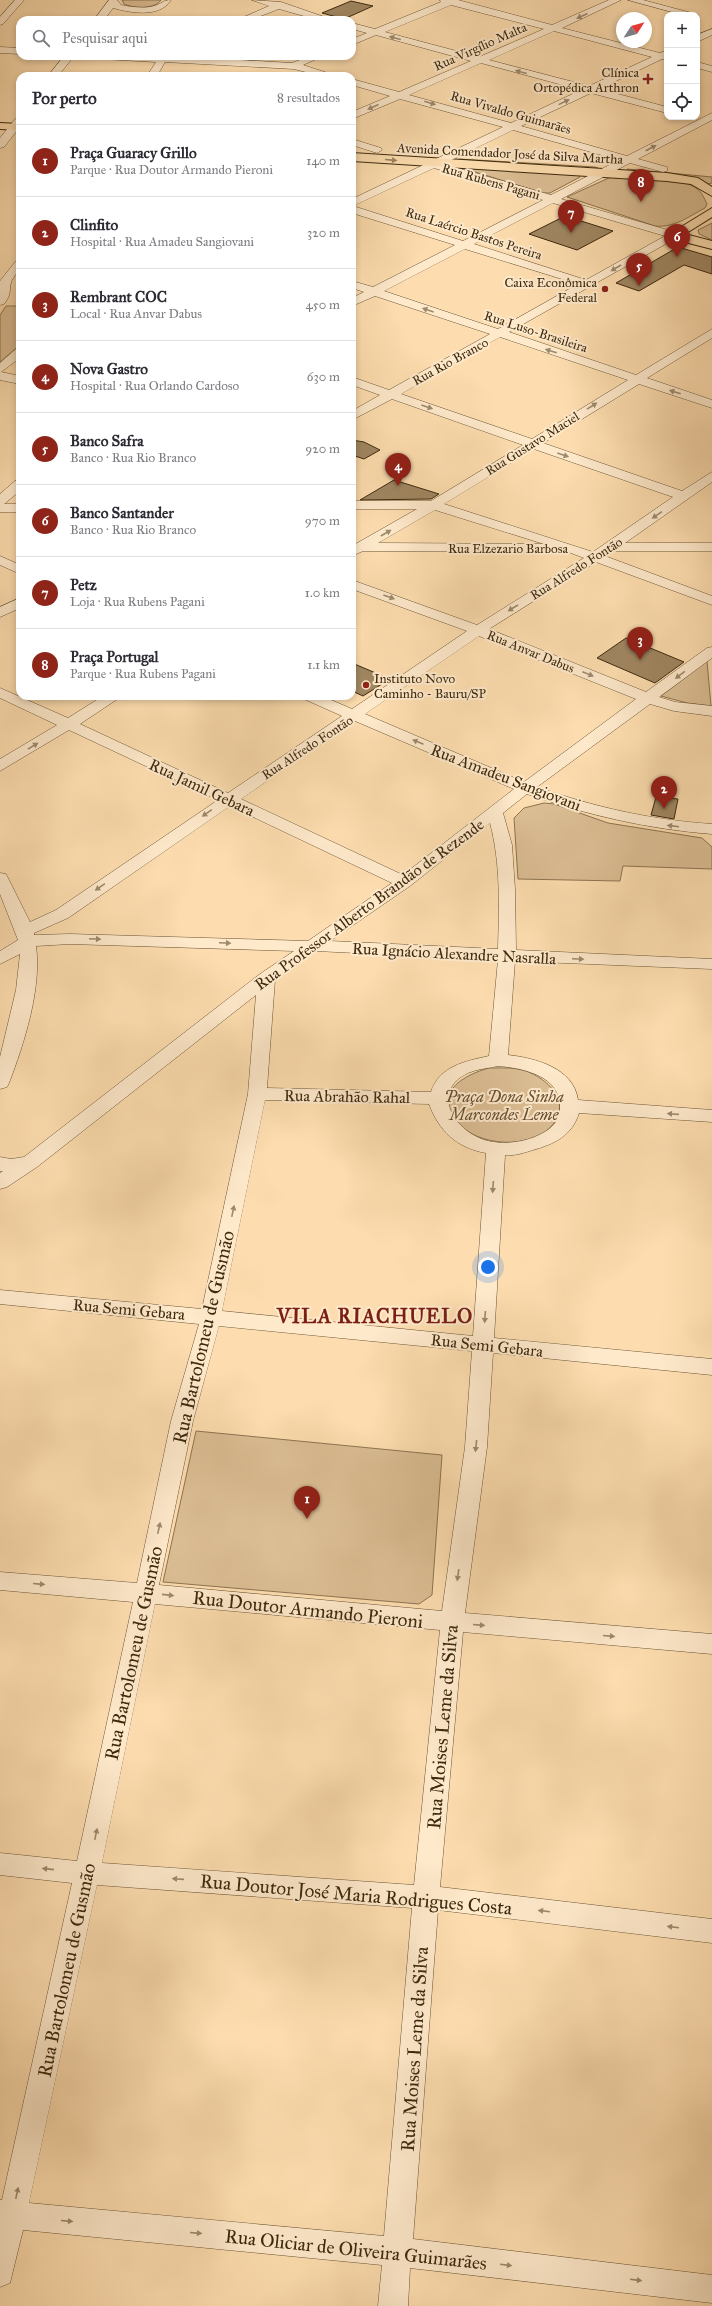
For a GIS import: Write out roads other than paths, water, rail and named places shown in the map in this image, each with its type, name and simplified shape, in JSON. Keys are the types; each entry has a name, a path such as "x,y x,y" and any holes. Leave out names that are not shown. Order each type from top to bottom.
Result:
{"main road":[{"name":"Avenida Comendador José da Silva Martha","path":"356,148 449,156 663,169 705,174"},
{"name":"Avenida Comendador José da Silva Martha","path":"356,157 432,164 604,172 682,178 694,181 712,192"},
{"path":"674,235 712,212"},
{"name":"Rua Rubens Pagani","path":"674,235 712,245"}],"street":[{"path":"0,22 20,0"},
{"path":"256,0 313,16"},
{"path":"252,16 294,0"},
{"name":"Rua Virgílio Malta","path":"356,114 617,0"},
{"path":"632,0 682,12"},
{"path":"135,16 170,1"},
{"path":"356,40 450,1 664,55"},
{"path":"102,16 113,2 128,10 154,8"},
{"path":"356,27 664,109"},
{"path":"700,38 712,32"},
{"path":"0,50 16,51"},
{"path":"356,201 664,55"},
{"path":"56,72 66,60"},
{"path":"155,72 164,60"},
{"path":"197,60 294,66 317,72"},
{"path":"278,72 308,60"},
{"path":"700,66 712,69"},
{"name":"Rua Vivaldo Guimarães","path":"356,83 663,169"},
{"path":"356,301 551,199 709,120"},
{"path":"0,145 12,129"},
{"path":"356,143 377,150"},
{"name":"Rua Rubens Pagani","path":"432,164 674,235"},
{"name":"Rua Laércio Bastos Pereira","path":"356,210 588,284"},
{"name":"Rua Rio Branco","path":"356,414 674,235"},
{"path":"0,302 6,295 6,281 16,268"},
{"name":"Rua Luso-Brasileira","path":"356,285 712,404"},
{"name":"Rua Gustavo Maciel","path":"356,548 433,505 712,333"},
{"path":"0,369 16,355"},
{"path":"0,376 16,379"},
{"path":"356,382 683,496"},
{"name":"Rua Alfredo Fontão","path":"0,959 26,936 62,914 228,799 355,715 478,630 610,547 712,476"},
{"path":"0,501 16,487"},
{"path":"356,505 433,505 571,548 712,601"},
{"path":"0,508 16,508"},
{"name":"Rua Elzezario Barbosa","path":"356,549 712,547"},
{"path":"0,557 16,556"},
{"path":"0,560 16,568"},
{"name":"Rua Anvar Dabus","path":"356,585 478,630 649,699 674,706 712,711"},
{"path":"0,613 16,604"},
{"name":"Rua Professor Alberto Brandão de Rezende","path":"0,1182 30,1162 266,978 404,882 495,813 525,788 712,653"},
{"name":"Rua Jamil Gebara","path":"0,692 16,700"},
{"name":"Rua Jamil Gebara","path":"16,700 404,882"},
{"path":"0,766 108,700"},
{"name":"Rua Amadeu Sangiovani","path":"319,700 525,788 609,816 659,824 712,829"},
{"path":"495,813 504,845 508,956 498,1060"},
{"path":"0,878 16,909 26,936 28,976 0,1083"},
{"path":"62,914 70,939"},
{"name":"Rua Ignácio Alexandre Nasralla","path":"26,936 70,939 312,946 712,964"},
{"name":"Rua Bartolomeu de Gusmão","path":"0,2273 6,2215 88,1873 182,1421 211,1317 257,1094 266,978"},
{"name":"Rua Bartolomeu de Gusmão","path":"238,1000 245,1003 253,1010 261,1034"},
{"path":"498,1060 524,1063 548,1073 564,1088 570,1106 564,1124 548,1139 524,1147 496,1148 475,1143 457,1134 442,1117 438,1108 438,1098 445,1082 457,1071 473,1064 498,1060"},
{"name":"Rua Abrahão Rahal","path":"257,1094 438,1098"},
{"path":"570,1106 712,1116"},
{"name":"Rua Moises Leme da Silva","path":"393,2306 399,2252 426,1897 452,1623 476,1447 496,1148"},
{"name":"Rua Professor Alberto Brandão de Rezende","path":"0,1164 11,1166 30,1162"},
{"name":"Rua Semi Gebara","path":"0,1297 712,1367"},
{"name":"Rua Doutor Armando Pieroni","path":"0,1581 146,1593 452,1623 712,1644"},
{"name":"Rua Doutor José Maria Rodrigues Costa","path":"0,1864 88,1873 426,1897 712,1931"},
{"name":"Rua Oliciar de Oliveira Guimarães","path":"6,2215 399,2252 712,2289"}],"place":[{"name":"Clínica Ortopédica Arthron","path":"648,79"},
{"name":"Praça Portugal","path":"641,202"},
{"name":"Petz","path":"571,233"},
{"name":"Banco Santander","path":"677,257"},
{"name":"Banco Safra","path":"639,286"},
{"name":"Caixa Econômica Federal","path":"605,289"},
{"name":"Nova Gastro","path":"398,486"},
{"name":"Rembrant COC","path":"640,660"},
{"name":"Instituto Novo Caminho - Bauru/SP","path":"366,685"},
{"name":"Clinfito","path":"664,809"},
{"name":"Praça Guaracy Grillo","path":"307,1519"}],"district":[{"name":"VILA RIACHUELO","path":"375,1316"}],"park label":[{"name":"Praça Dona Sinha Marcondes Leme","path":"504,1105"}]}
